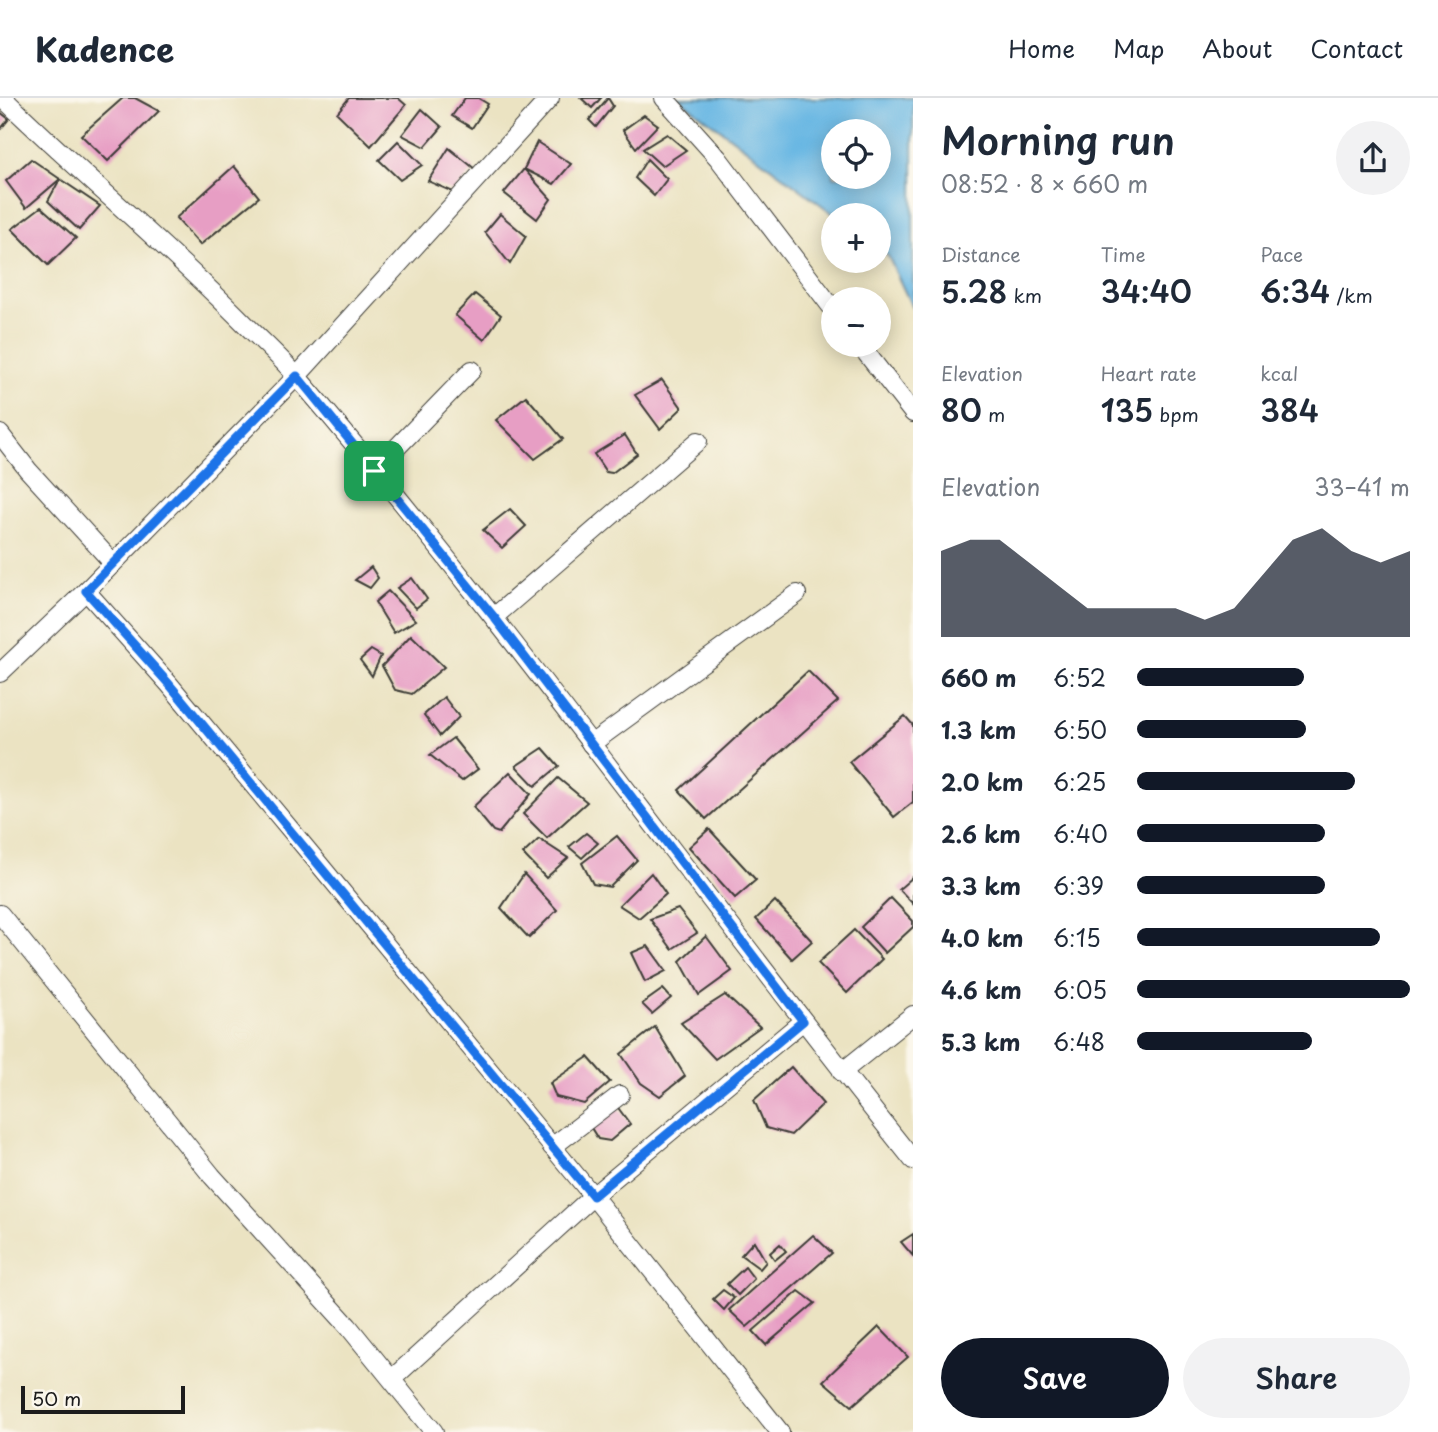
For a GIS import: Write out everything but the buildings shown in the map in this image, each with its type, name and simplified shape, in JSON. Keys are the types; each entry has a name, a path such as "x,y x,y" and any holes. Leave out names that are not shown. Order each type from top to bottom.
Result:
{"street":[{"path":"3,98 48,142 189,267 297,376 494,617 842,1072 912,1156"},
{"path":"3,664 86,591 297,376 550,98"},
{"path":"664,98 718,158 821,293"},
{"path":"869,357 913,414"},
{"path":"374,471 472,370"},
{"path":"0,434 28,470 113,563"},
{"path":"494,617 698,441"},
{"path":"86,591 187,705 593,1196 780,1432"},
{"path":"592,744 797,594"},
{"path":"0,914 212,1176 348,1326 434,1432"},
{"path":"842,1072 913,1014"},
{"path":"392,1379 593,1196 803,1021"},
{"path":"552,1147 620,1094"}],"water":[{"path":"678,98 913,98 913,309 891,262 891,203 821,205"}],"route":[{"path":"297,376 374,471 494,617 803,1021 593,1196 169,684 86,591 297,376"}]}
